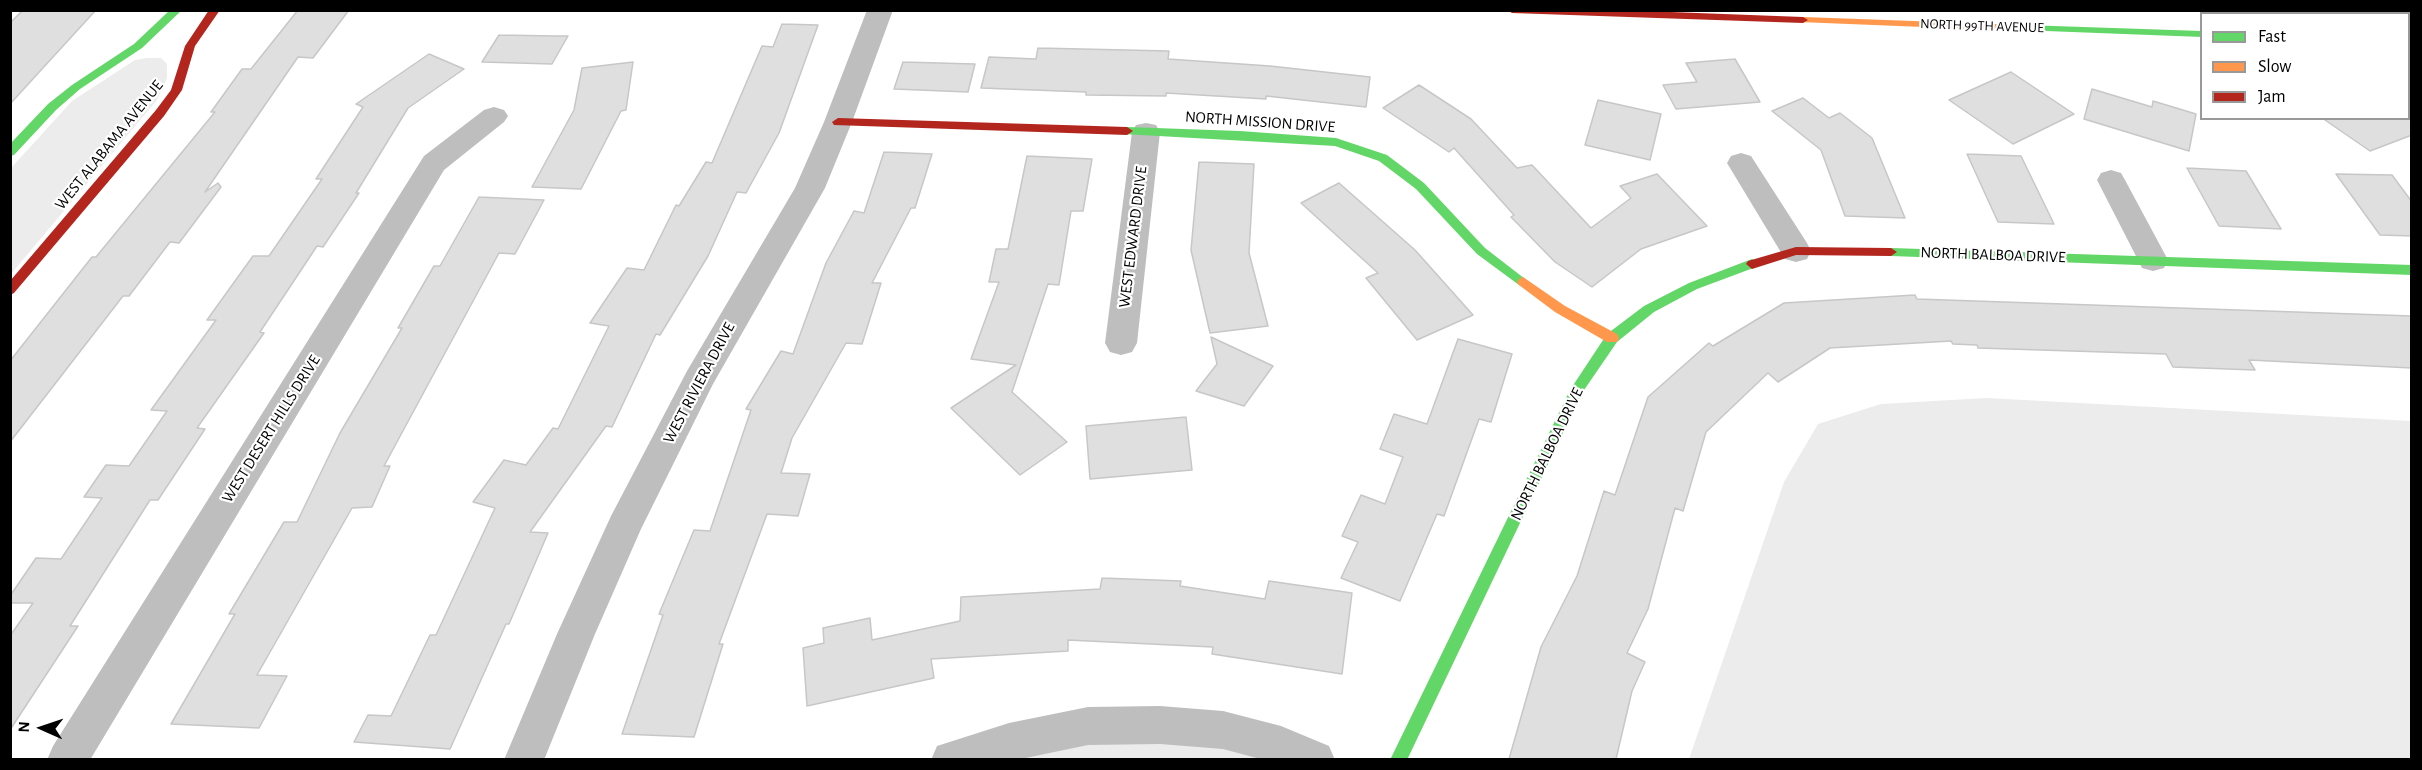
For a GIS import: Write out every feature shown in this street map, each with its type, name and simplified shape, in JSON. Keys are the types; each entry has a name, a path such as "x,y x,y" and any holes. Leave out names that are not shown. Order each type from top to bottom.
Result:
{"street":[{"path":"10,152 52,107 76,87 138,46 177,10"},
{"name":"WEST ALABAMA AVENUE","path":"10,290 160,113 176,90 190,46 215,10"},
{"name":"WEST RIVIERA DRIVE","path":"524,759 624,527 705,370 810,188 838,122 880,10"},
{"name":"NORTH 99TH AVENUE","path":"1512,10 1819,16 2200,34"},
{"name":"WEST DESERT HILLS DRIVE","path":"67,759 434,163 494,116"},
{"name":"NORTH MISSION DRIVE","path":"838,122 1240,135 1336,142 1383,158 1420,186 1481,251 1560,309 1612,338"},
{"name":"WEST EDWARD DRIVE","path":"1121,343 1146,132"},
{"path":"1741,163 1796,251"},
{"path":"2111,180 2153,260"},
{"name":"NORTH BALBOA DRIVE","path":"1398,759 1577,390 1612,338 1649,309 1692,286 1742,267 1796,251 1850,250 2412,270"},
{"path":"951,759 1009,742 1088,726 1160,725 1222,730 1281,745 1315,759"}],"shaded area":[{"path":"161,58 167,64 167,78 157,100 11,274 11,168 72,101 135,60"},
{"path":"1987,398 2411,421 2411,759 1689,759 1784,482 1818,424 1881,404"},
{"path":"1088,726 1315,760 951,760"}],"building":[{"path":"23,10 96,10 10,104 10,23"},
{"path":"298,10 349,10 313,58 298,57 205,192 218,183 221,187 179,243 170,242 129,296 123,296 10,442 10,361 92,257 96,257 215,112 211,112 242,69 251,69"},
{"path":"782,24 818,25 779,133 746,193 737,192 708,256 660,335 656,334 612,427 606,426 530,532 548,533 509,624 506,624 450,749 354,742 368,715 391,716 430,635 436,635 495,508 473,502 504,460 526,465 553,428 558,429 609,326 590,323 627,268 644,270 676,205 679,206 706,162 712,163 762,46 773,47"},
{"path":"499,35 568,36 552,64 482,62"},
{"path":"1038,48 1169,51 1168,59 1270,66 1370,77 1366,107 1266,96 1266,99 1166,93 1166,96 1086,95 1086,92 981,88 989,57 1036,59"},
{"path":"429,54 464,69 408,108 356,193 359,193 323,247 317,246 260,332 264,333 197,428 205,429 158,500 150,500 70,626 78,626 10,730 10,636 33,603 10,603 10,596 36,558 61,559 102,498 84,497 106,465 129,466 167,411 151,410 216,320 207,320 253,256 269,256 322,179 316,179 363,107 356,104"},
{"path":"1735,59 1760,102 1676,109 1663,85 1697,82 1686,63"},
{"path":"633,62 626,110 621,111 581,189 532,187 574,110 582,68"},
{"path":"903,62 975,64 968,92 894,89"},
{"path":"2011,72 2074,114 2013,144 1949,100"},
{"path":"1419,85 1471,119 1517,168 1532,165 1591,228 1631,198 1620,186 1657,174 1707,226 1641,249 1592,287 1555,262 1511,217 1514,215 1454,148 1449,152 1383,108"},
{"path":"2092,89 2152,107 2153,101 2196,114 2189,151 2084,119"},
{"path":"1803,98 1829,118 1840,113 1872,138 1905,218 1845,216 1821,150 1772,111"},
{"path":"1598,100 1661,114 1650,160 1585,145"},
{"path":"2412,118 2412,135 2370,151 2325,120 2410,120"},
{"path":"884,152 932,154 915,208 911,208 872,283 881,283 862,344 846,343 792,438 781,473 810,474 798,516 767,514 719,644 723,644 694,737 622,734 663,615 659,614 694,530 710,531 751,410 746,409 781,351 793,354 826,263 854,211 864,213"},
{"path":"1967,154 2021,156 2054,224 1998,222"},
{"path":"1027,156 1092,159 1083,211 1071,211 1059,285 1048,284 1012,392 1067,442 1020,475 951,408 1016,365 971,359 999,282 989,282 996,249 1008,249"},
{"path":"1199,162 1254,164 1249,253 1268,326 1210,333 1191,250"},
{"path":"2187,168 2246,171 2281,229 2219,226"},
{"path":"2336,174 2392,175 2412,202 2412,236 2380,235"},
{"path":"1339,183 1415,250 1473,315 1417,340 1366,278 1378,273 1301,203"},
{"path":"479,197 544,200 515,254 499,253 384,466 390,466 372,507 352,508 257,675 287,676 259,728 171,724 235,614 229,614 284,522 297,522 340,433 402,328 398,328 434,266 440,266"},
{"path":"1915,295 1917,299 2412,316 2412,368 2249,360 2255,370 2173,367 2166,354 1978,348 1977,345 1953,344 1951,341 1830,348 1778,382 1768,373 1706,432 1683,511 1675,508 1648,609 1627,653 1645,662 1632,691 1616,759 1509,759 1541,647 1577,576 1604,491 1615,495 1648,397 1709,343 1713,346 1784,303"},
{"path":"1211,337 1273,366 1244,406 1196,391 1217,364"},
{"path":"1458,339 1512,354 1491,422 1479,419 1444,516 1437,514 1400,601 1341,578 1358,542 1342,536 1361,495 1385,504 1403,457 1380,449 1394,414 1427,424"},
{"path":"1186,417 1192,470 1090,479 1086,426"},
{"path":"1102,578 1181,581 1180,586 1265,599 1269,581 1352,593 1342,674 1212,654 1213,647 1068,640 1068,651 931,659 934,678 807,706 803,648 824,643 823,628 870,618 872,640 960,621 961,597 1100,589"}],"traffic: fast":[{"path":"10,152 52,107 76,87 138,46 177,10"},
{"path":"2024,28 2200,34"},
{"path":"1127,131 1240,135 1336,142 1383,158 1420,186 1481,251 1523,282"},
{"path":"1891,252 2412,270"},
{"path":"1398,760 1577,390 1612,338 1649,309 1693,286 1752,264"}],"traffic: slow":[{"path":"1803,20 2024,28"},
{"path":"1523,282 1560,309 1612,338"}],"traffic: jam":[{"path":"10,290 160,113 176,90 190,46 215,10"},
{"path":"1512,10 1803,20"},
{"path":"838,122 1127,131"},
{"path":"1752,264 1796,251 1891,252"}]}
